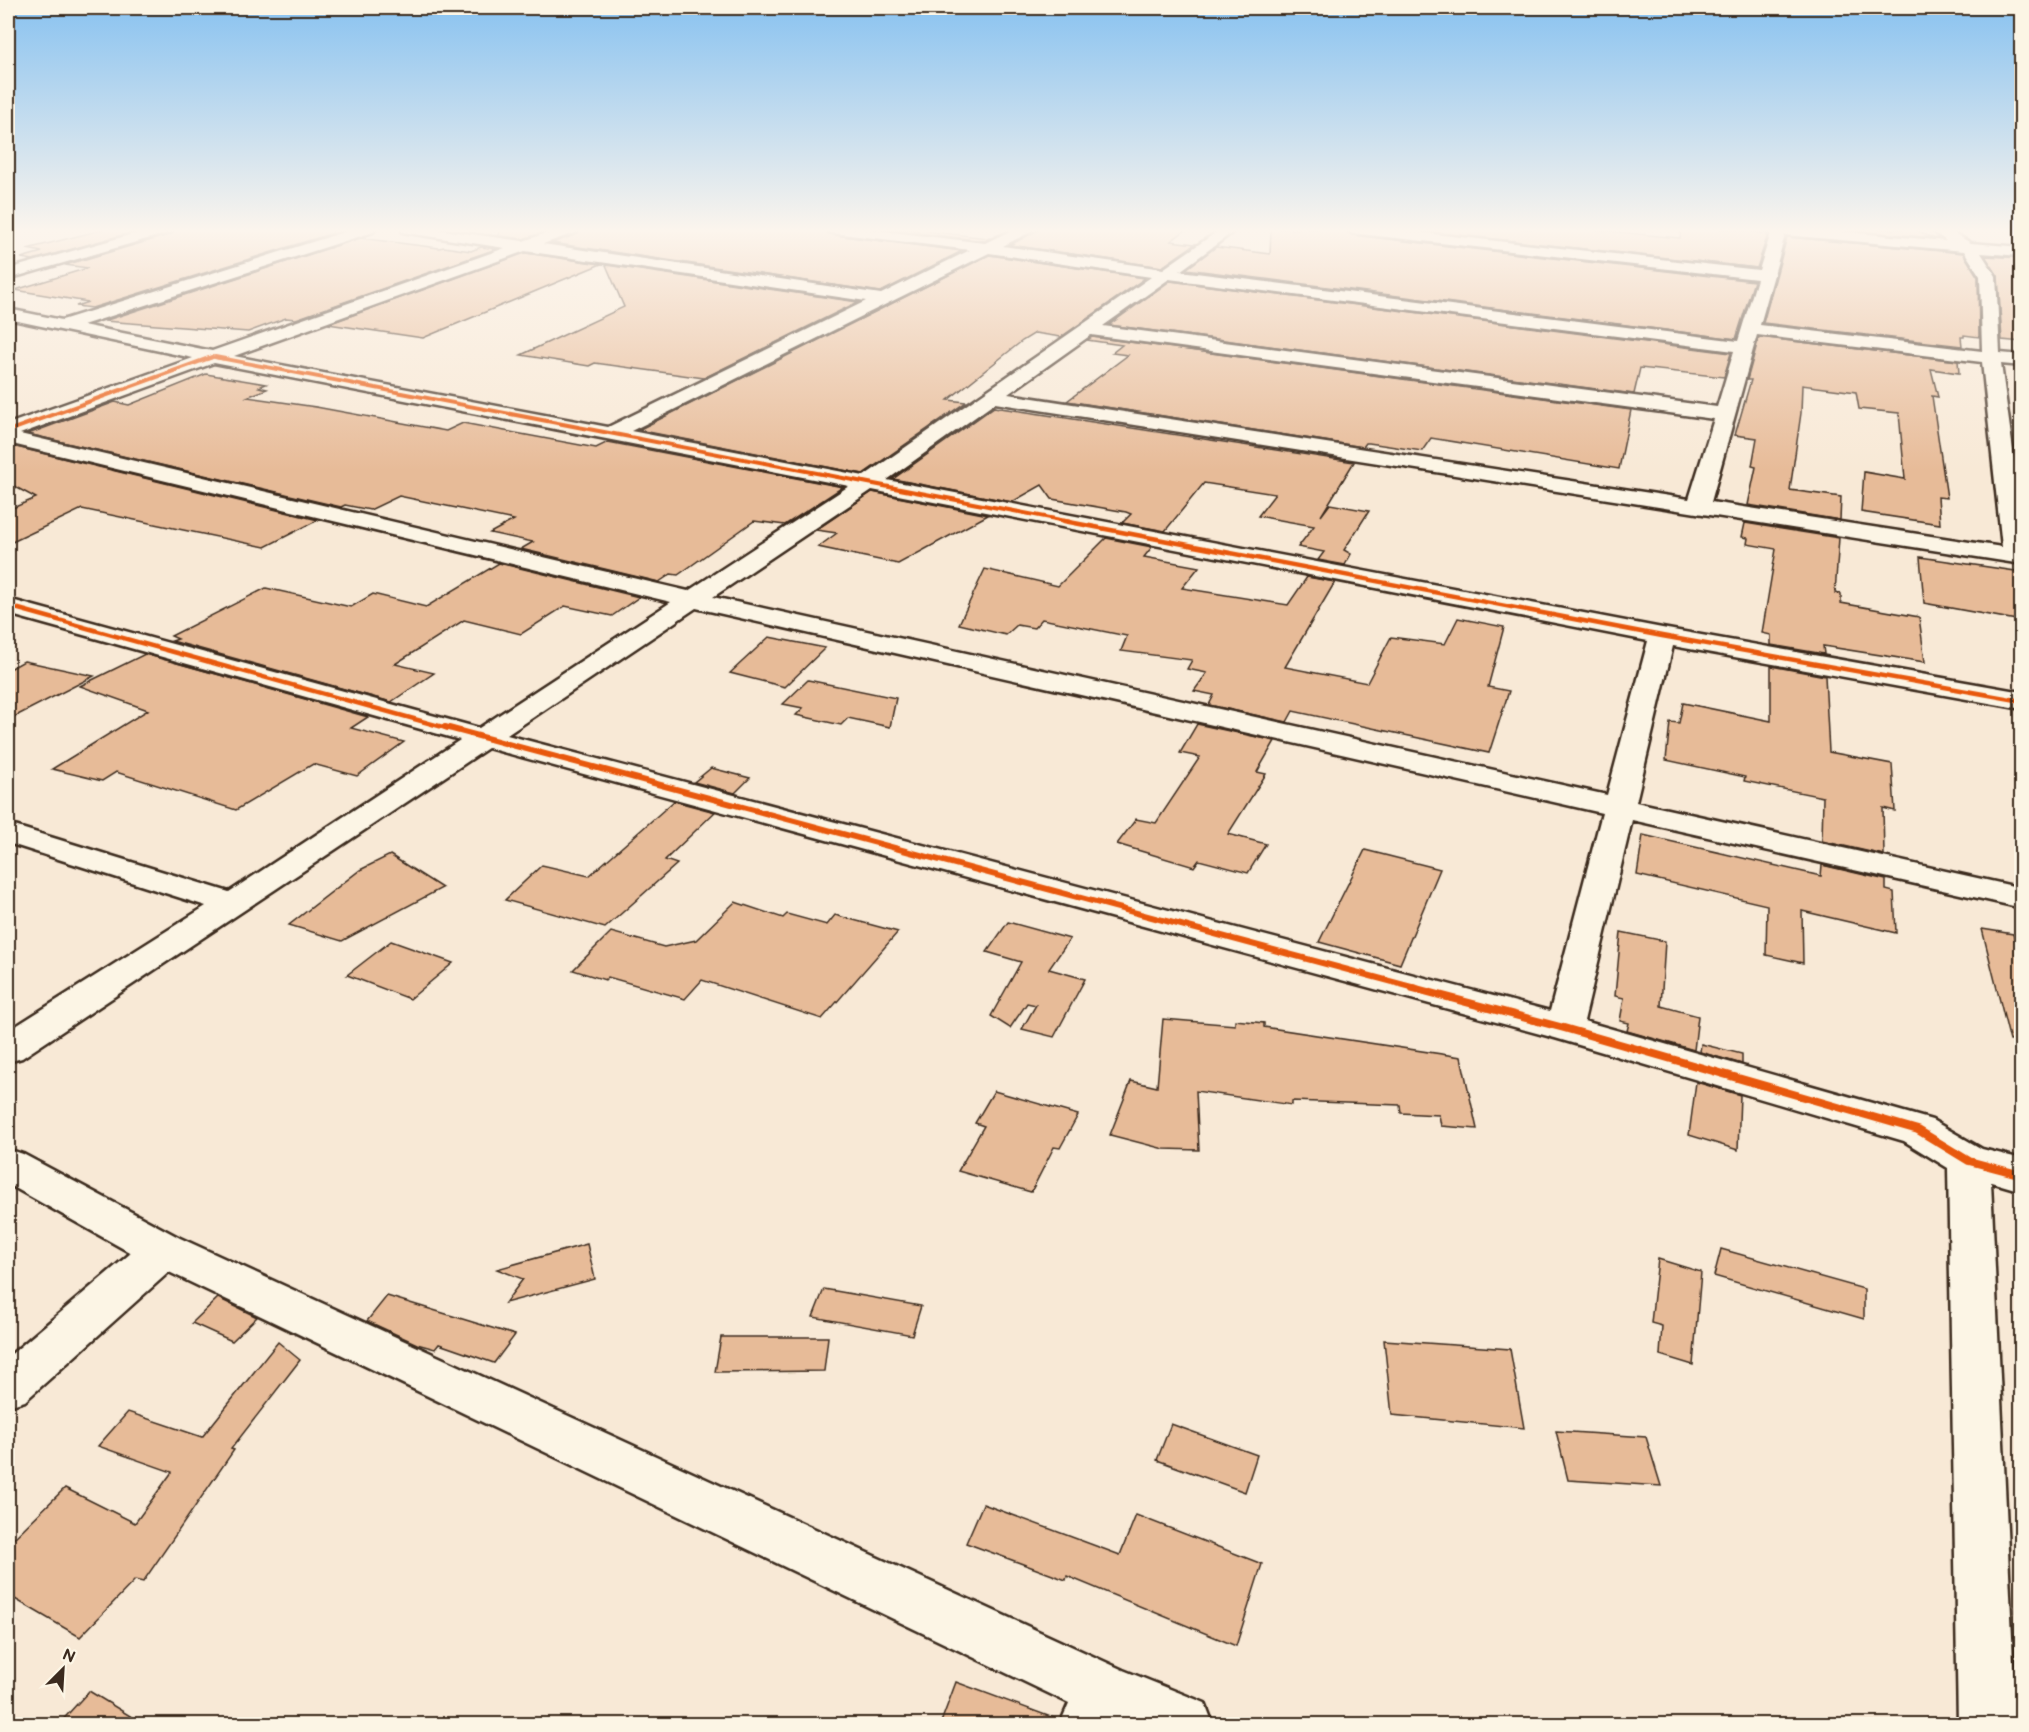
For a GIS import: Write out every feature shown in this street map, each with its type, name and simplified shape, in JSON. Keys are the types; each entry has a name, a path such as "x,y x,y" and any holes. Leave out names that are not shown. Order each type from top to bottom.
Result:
{"street":[{"path":"63,325 111,310"},
{"path":"8,431 344,310"},
{"path":"612,433 862,310"},
{"path":"8,1049 233,904 870,482 1114,310"},
{"path":"1490,310 1747,338 2022,361"},
{"path":"1698,507 1755,310"},
{"path":"991,397 2018,557 1990,357 1989,310"},
{"path":"13,317 1662,636 2022,701"},
{"path":"1088,329 1724,414"},
{"path":"8,437 693,600 2022,898"},
{"path":"8,606 484,738 1564,1028 1918,1130 1969,1161 2022,1175"},
{"path":"1564,1028 1662,636"},
{"path":"8,833 233,904"},
{"path":"1969,1161 1987,1725"},
{"path":"8,1165 164,1250 1096,1707 1184,1725"},
{"path":"8,1386 164,1250"}],"building":[{"path":"138,310 322,310 296,319 286,318 248,332 104,321"},
{"path":"367,310 491,310 423,338 328,324"},
{"path":"618,310 842,310 704,378 595,363 589,366 521,355"},
{"path":"879,310 1100,310 1061,337 1035,333 1022,341 948,400 966,402 863,474 638,430"},
{"path":"1130,310 1395,310 1731,353 1724,377 1640,368 1634,394 1109,325"},
{"path":"1507,310 1745,310 1736,339"},
{"path":"1767,310 1979,310 1979,337 1964,335 1961,337 1962,346 1763,323"},
{"path":"2000,310 2022,310 2022,342 2002,340"},
{"path":"1092,337 1631,410 1619,469 1431,438 1422,451 1369,443 1363,447 1067,401 1128,355 1112,353 1122,345 1087,340"},
{"path":"1759,337 1958,361 1959,373 1931,369 1938,397 1932,396 1947,498 1938,497 1940,524 1861,512 1864,472 1905,479 1899,413 1859,409 1856,392 1802,385 1801,413 1790,490 1841,497 1840,520 1748,505 1756,467 1752,466 1757,438 1735,435 1751,380 1747,380"},
{"path":"206,374 266,384 259,387 267,389 247,397 446,431 463,423 596,448 608,442 843,487 785,525 754,521 678,575 671,574 659,582 521,549 533,542 490,533 514,520 399,496 370,510 345,505 341,507 28,434 115,402 129,405"},
{"path":"994,407 1354,462 1321,516 1330,504 1369,511 1344,550 1351,554 1345,565 1318,560 1324,552 1298,547 1314,526 1258,516 1275,494 1204,483 1165,531 1122,523 1131,514 1126,512 1052,499 1042,485 1012,502 893,479"},
{"path":"8,445 318,520 265,547 82,509 8,544 8,510 36,498 8,483"},
{"path":"872,492 988,515 898,564 818,547 837,533 816,530"},
{"path":"1745,523 1839,538 1835,593 1841,594 1841,603 1919,617 1925,662 1823,646 1824,654 1771,645 1771,635 1762,633 1776,549 1747,544 1748,538 1742,537"},
{"path":"1106,538 1152,547 1144,557 1199,567 1182,588 1288,605 1307,577 1335,582 1285,667 1367,683 1391,637 1445,644 1458,618 1504,627 1488,687 1509,691 1489,753 1293,711 1287,722 1209,705 1214,695 1194,691 1207,673 1187,669 1192,660 1121,651 1127,636 1042,619 1034,628 1017,625 1006,635 959,624 985,569 1058,586"},
{"path":"1920,557 2022,572 2022,621 1924,603"},
{"path":"499,563 639,597 612,616 565,606 521,634 464,620 395,664 434,673 391,702 172,641 178,639 171,636 266,588 351,607 373,594 426,607"},
{"path":"769,637 825,648 785,687 730,673"},
{"path":"145,654 368,717 351,728 404,742 357,776 313,764 236,810 116,772 102,781 52,769 148,710 80,686"},
{"path":"24,661 94,676 8,720 8,670"},
{"path":"1771,666 1825,676 1829,752 1892,764 1895,811 1883,808 1884,855 1822,841 1823,797 1744,781 1745,777 1666,760 1670,722 1679,723 1683,703 1771,721"},
{"path":"808,680 896,698 890,727 848,718 841,725 796,715 803,708 783,704"},
{"path":"1197,724 1275,741 1257,772 1266,774 1228,834 1266,844 1248,873 1199,860 1194,867 1117,844 1136,819 1156,823 1200,757 1180,753"},
{"path":"711,768 750,778 735,793 694,782"},
{"path":"674,801 715,812 665,860 677,864 605,928 505,900 542,865 589,876"},
{"path":"1643,835 1821,876 1822,865 1886,880 1886,890 1894,892 1896,933 1802,911 1803,963 1766,955 1767,905 1637,875"},
{"path":"1365,850 1440,869 1400,964 1319,942"},
{"path":"390,855 442,888 342,941 289,925 360,870"},
{"path":"735,902 783,918 787,914 827,925 835,915 898,932 822,1019 702,980 685,999 608,977 605,980 573,970 611,932 664,947 696,940"},
{"path":"1008,922 1070,939 1049,969 1085,979 1054,1037 1022,1029 1036,1005 1027,1003 1010,1028 991,1016 1021,962 987,952"},
{"path":"1982,929 2013,934 2022,963 2022,1040 2010,1041"},
{"path":"1621,932 1665,941 1661,1006 1698,1016 1694,1050 1627,1031 1629,1023 1620,1021 1624,998 1615,996"},
{"path":"391,941 453,963 410,999 347,975"},
{"path":"1163,1019 1235,1025 1235,1020 1264,1023 1264,1027 1461,1057 1477,1129 1441,1126 1439,1115 1401,1113 1400,1105 1292,1101 1292,1105 1196,1091 1199,1150 1164,1149 1110,1135 1131,1081 1157,1087"},
{"path":"1701,1044 1742,1054 1742,1064 1700,1052"},
{"path":"1696,1082 1740,1095 1738,1150 1689,1135"},
{"path":"994,1091 1078,1115 1060,1148 1054,1147 1031,1192 958,1171 984,1126 975,1123"},
{"path":"587,1244 595,1279 505,1303 523,1279 497,1269"},
{"path":"1721,1249 1864,1289 1864,1319 1714,1276"},
{"path":"1658,1259 1701,1272 1693,1365 1660,1355 1662,1326 1651,1323"},
{"path":"824,1289 921,1306 912,1335 813,1317"},
{"path":"387,1296 515,1335 494,1363 439,1344 435,1349 417,1344 367,1321"},
{"path":"218,1298 257,1317 232,1341 192,1323"},
{"path":"721,1337 828,1337 824,1371 715,1372"},
{"path":"1384,1340 1510,1349 1524,1428 1392,1415"},
{"path":"278,1342 300,1360 231,1449 234,1450 143,1582 135,1580 80,1637 8,1595 8,1544 65,1488 135,1523 172,1472 98,1446 128,1412 202,1437"},
{"path":"1171,1424 1257,1455 1245,1492 1157,1460"},
{"path":"1556,1431 1646,1437 1661,1486 1568,1480"},
{"path":"983,1504 1120,1555 1136,1515 1262,1564 1236,1646 1067,1576 1066,1580 966,1543"},
{"path":"956,1682 1059,1720 1058,1725 940,1725"},
{"path":"89,1691 145,1725 58,1725"}],"cycle path":[{"path":"8,431 213,357 1662,636 2022,701"},
{"path":"8,606 484,738 1564,1028 1918,1130 1969,1161 2022,1175"}]}
